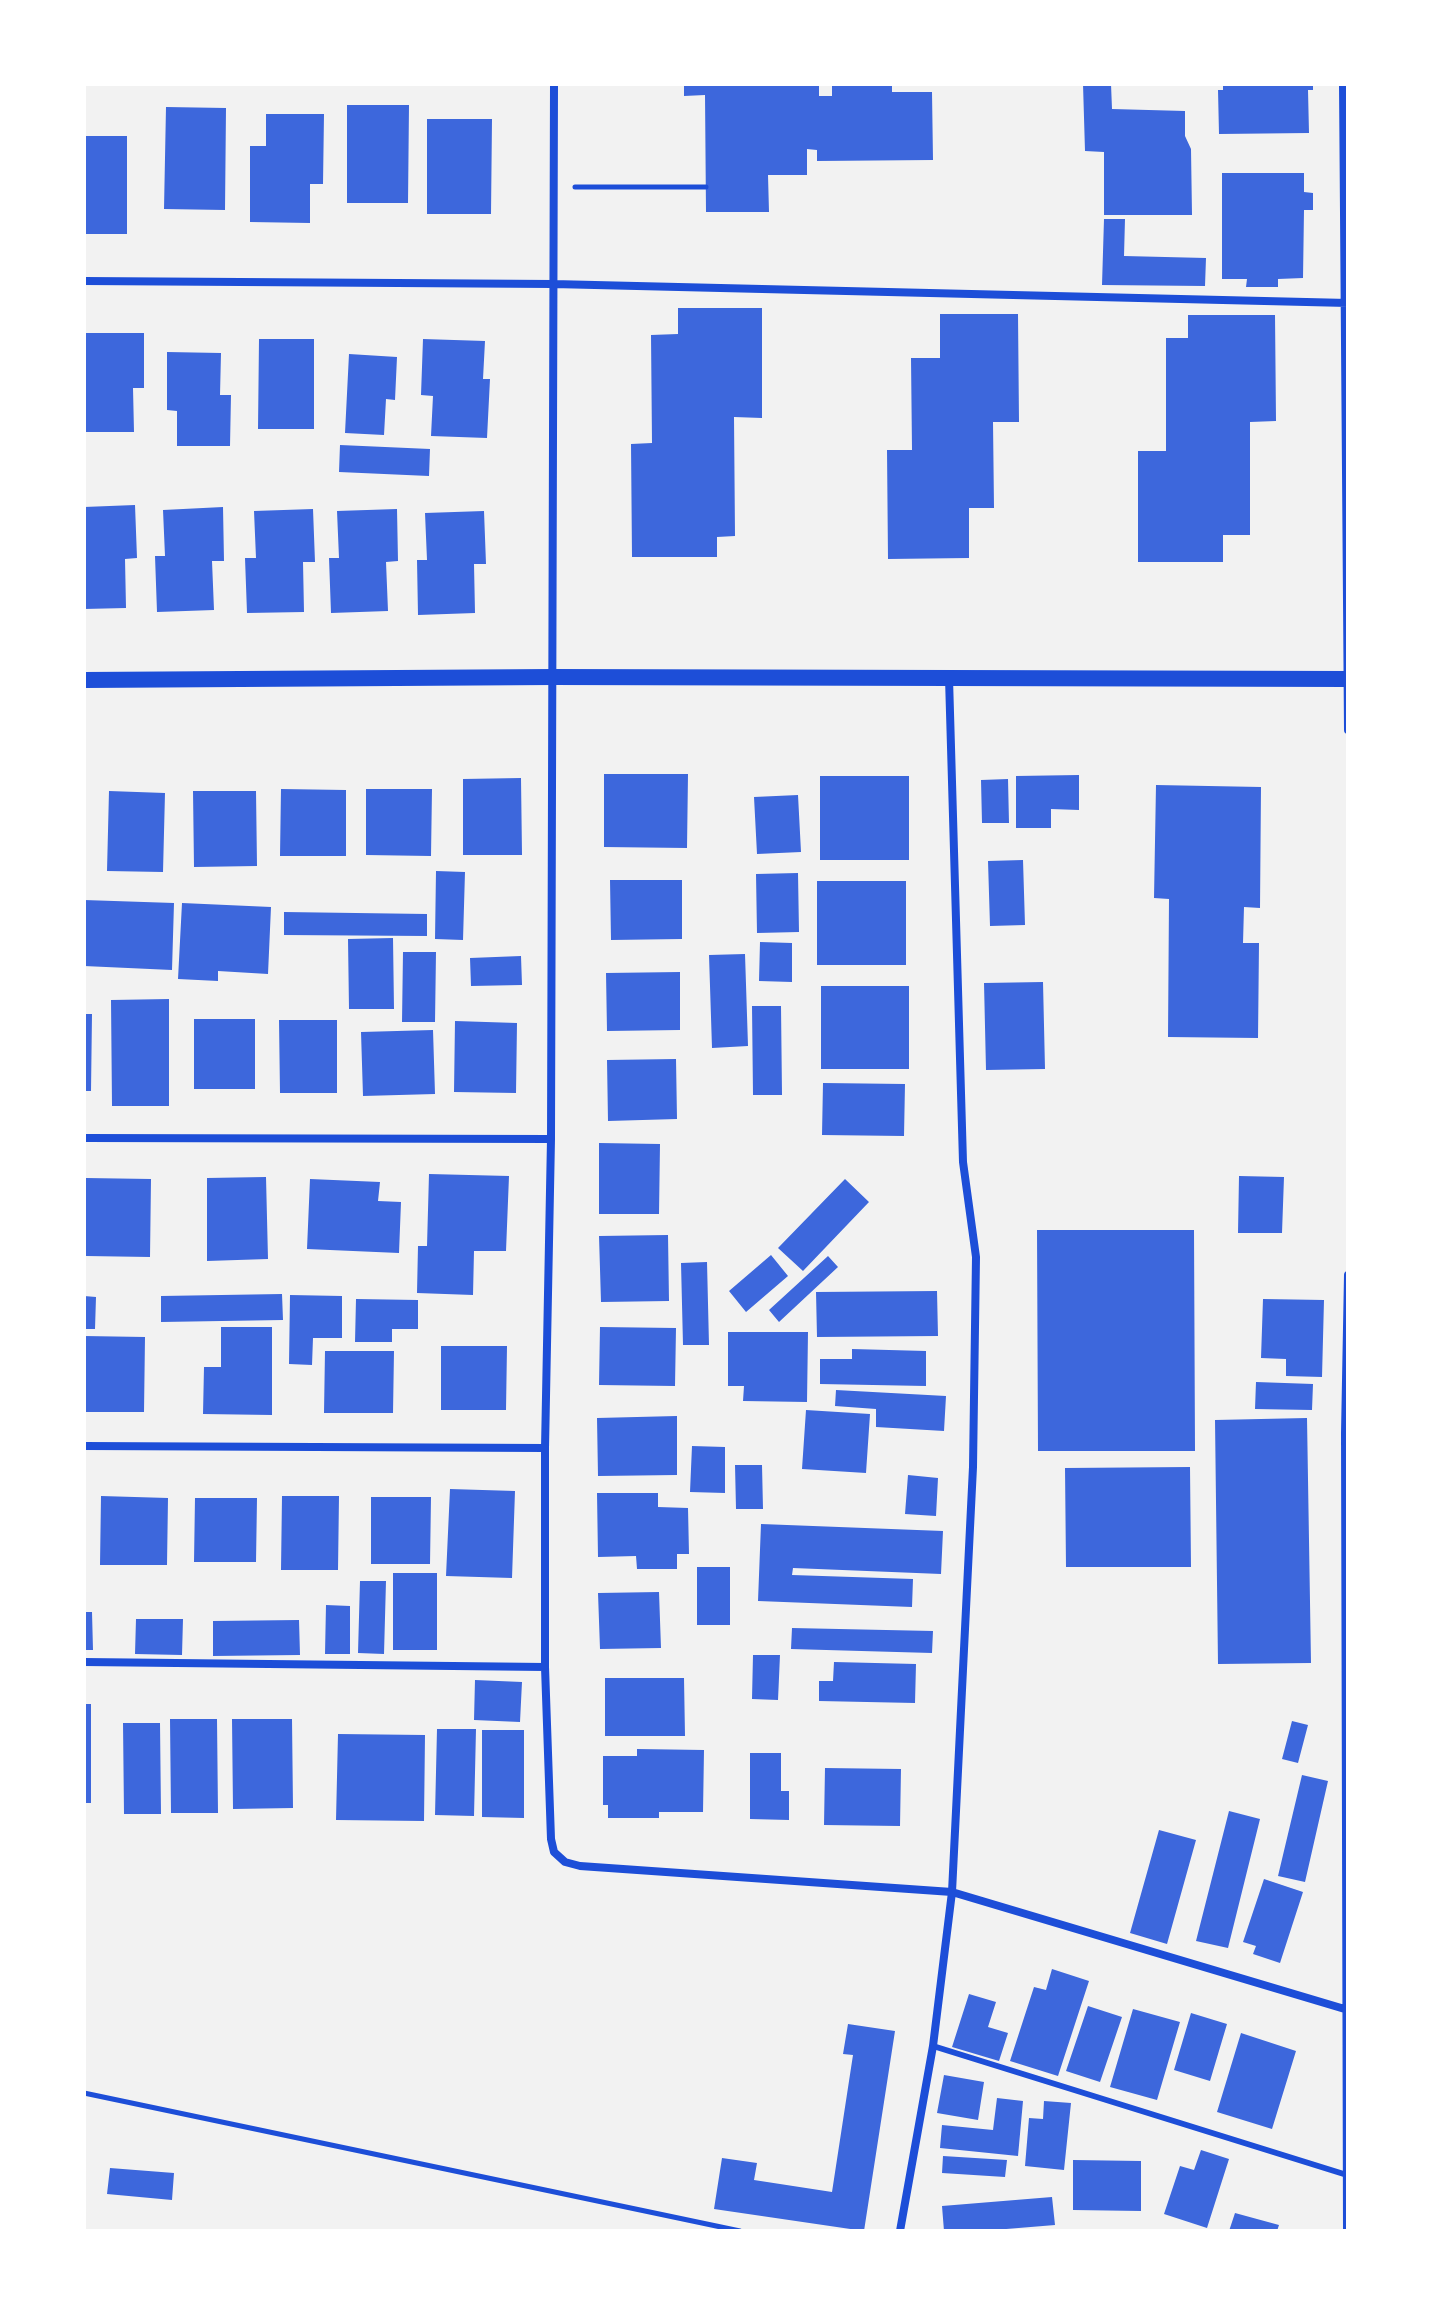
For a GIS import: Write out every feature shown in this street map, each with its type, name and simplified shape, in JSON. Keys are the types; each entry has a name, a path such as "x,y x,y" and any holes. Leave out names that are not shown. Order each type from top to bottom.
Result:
{"main road":[{"path":"84,680 553,677 1347,679"}],"street":[{"path":"554,84 551,1139 545,1448 545,1667 554,1852 565,1862 580,1866 952,1892 1347,2010"},
{"path":"1343,84 1348,730"},
{"path":"84,281 553,284 1346,303"},
{"path":"900,2231 933,2046 952,1892 973,1467 976,1257 963,1162 949,678"},
{"path":"84,1138 551,1139"},
{"path":"1347,2231 1345,1433 1348,1275"},
{"path":"84,1446 545,1448"},
{"path":"84,1662 545,1667"}],"lane":[{"path":"933,2046 1348,2176"}],"path":[{"path":"554,187 706,187"},
{"path":"84,2093 740,2231"}],"building":[{"path":"684,84 819,84 819,96 832,96 832,84 892,84 892,92 932,92 933,160 817,161 817,150 807,149 807,175 768,175 769,212 706,212 705,95 684,96"},
{"path":"1083,84 1111,84 1112,109 1185,111 1185,136 1191,149 1192,215 1104,215 1104,152 1085,151"},
{"path":"1223,84 1313,84 1313,90 1308,90 1309,133 1219,134 1218,90 1223,90"},
{"path":"347,105 409,105 408,203 347,203"},
{"path":"166,107 226,108 225,210 164,209"},
{"path":"266,114 324,114 323,184 310,184 310,223 250,222 250,146 266,146"},
{"path":"427,119 492,119 491,214 427,214"},
{"path":"84,136 127,136 127,234 84,234"},
{"path":"1222,173 1304,173 1304,192 1313,193 1313,210 1304,210 1303,278 1278,279 1278,287 1246,287 1247,279 1222,279"},
{"path":"1104,219 1125,219 1124,256 1206,258 1205,286 1102,285"},
{"path":"678,308 762,308 762,418 734,417 735,536 717,537 717,557 632,557 631,444 652,443 651,335 678,334"},
{"path":"940,314 1018,314 1019,422 993,422 994,508 969,508 969,558 888,559 887,450 912,450 911,358 940,358"},
{"path":"1188,315 1275,315 1276,421 1250,422 1250,535 1223,535 1223,562 1138,562 1138,451 1166,451 1166,338 1188,338"},
{"path":"84,333 144,333 144,388 133,388 134,432 84,432"},
{"path":"259,339 314,339 314,429 258,429"},
{"path":"423,339 485,341 483,379 490,379 487,438 431,436 433,396 421,395"},
{"path":"167,352 221,353 220,395 231,395 230,446 177,446 177,411 167,410"},
{"path":"349,354 397,357 395,400 386,399 384,435 345,433"},
{"path":"340,445 430,449 429,476 339,472"},
{"path":"135,505 137,558 125,559 126,608 84,609 84,507"},
{"path":"223,507 224,561 212,561 214,610 157,612 155,556 165,556 163,510"},
{"path":"313,509 315,562 303,562 304,612 247,613 245,558 256,558 254,511"},
{"path":"397,509 398,561 386,562 388,611 331,613 329,558 339,558 337,511"},
{"path":"484,511 486,564 474,564 475,613 418,615 417,560 427,560 425,513"},
{"path":"604,774 688,774 687,848 604,847"},
{"path":"1079,775 1079,810 1051,809 1051,828 1016,828 1016,776"},
{"path":"820,776 909,776 909,860 820,860"},
{"path":"521,778 522,855 463,855 463,779"},
{"path":"1008,779 1009,823 982,823 981,780"},
{"path":"1156,785 1261,787 1260,908 1244,907 1243,943 1259,943 1258,1038 1168,1037 1169,899 1154,898"},
{"path":"281,789 346,790 346,856 280,856"},
{"path":"366,789 432,789 431,856 366,855"},
{"path":"109,791 165,793 163,872 107,871"},
{"path":"193,791 256,791 257,866 194,867"},
{"path":"798,795 801,852 757,854 754,797"},
{"path":"1023,860 1025,925 990,926 988,861"},
{"path":"436,871 465,872 463,940 435,939"},
{"path":"798,873 799,932 757,933 756,874"},
{"path":"610,880 682,880 682,939 611,940"},
{"path":"817,881 906,881 906,965 817,965"},
{"path":"84,900 174,903 172,970 84,966"},
{"path":"182,903 271,907 268,974 218,971 218,981 178,979"},
{"path":"284,912 427,914 427,936 284,935"},
{"path":"393,938 394,1009 349,1009 348,939"},
{"path":"760,942 792,943 792,982 759,981"},
{"path":"403,952 436,952 435,1022 402,1022"},
{"path":"745,954 748,1046 712,1048 709,955"},
{"path":"521,956 522,985 471,986 470,958"},
{"path":"680,972 680,1030 607,1031 606,973"},
{"path":"1043,982 1045,1069 986,1070 984,983"},
{"path":"821,986 909,986 909,1069 821,1069"},
{"path":"169,999 169,1106 112,1106 111,1000"},
{"path":"752,1006 781,1006 782,1095 753,1095"},
{"path":"84,1014 92,1014 91,1091 84,1091"},
{"path":"194,1019 255,1019 255,1089 194,1089"},
{"path":"279,1020 337,1020 337,1093 280,1093"},
{"path":"455,1021 517,1023 516,1093 454,1092"},
{"path":"433,1030 435,1094 363,1096 361,1032"},
{"path":"676,1059 677,1119 608,1121 607,1060"},
{"path":"823,1083 905,1084 904,1136 822,1135"},
{"path":"599,1143 660,1144 659,1214 599,1214"},
{"path":"429,1174 509,1176 506,1251 474,1251 473,1295 417,1293 418,1246 427,1246"},
{"path":"1239,1176 1284,1177 1282,1233 1238,1233"},
{"path":"266,1177 268,1259 207,1261 207,1178"},
{"path":"86,1178 151,1179 150,1257 86,1256"},
{"path":"310,1179 380,1182 378,1201 401,1202 399,1253 307,1249"},
{"path":"845,1179 869,1202 803,1271 778,1248"},
{"path":"1037,1230 1194,1230 1195,1451 1038,1451"},
{"path":"668,1235 669,1301 601,1302 599,1236"},
{"path":"771,1255 788,1276 746,1312 729,1291"},
{"path":"828,1256 838,1267 779,1322 769,1310"},
{"path":"707,1262 709,1345 683,1345 681,1263"},
{"path":"937,1291 938,1336 817,1337 816,1292"},
{"path":"282,1294 283,1320 161,1322 161,1296"},
{"path":"290,1295 342,1296 342,1338 313,1338 312,1365 289,1364"},
{"path":"84,1296 96,1297 95,1329 84,1329"},
{"path":"356,1299 418,1300 418,1329 392,1329 392,1342 355,1342"},
{"path":"1263,1299 1324,1300 1322,1377 1286,1376 1286,1359 1261,1358"},
{"path":"221,1327 272,1327 272,1415 203,1414 204,1367 221,1367"},
{"path":"600,1327 676,1328 675,1386 599,1385"},
{"path":"728,1332 808,1332 807,1402 743,1401 744,1386 728,1386"},
{"path":"84,1336 145,1337 144,1412 84,1412"},
{"path":"441,1346 507,1346 506,1410 441,1410"},
{"path":"852,1349 926,1351 926,1386 820,1384 820,1359 852,1359"},
{"path":"325,1351 394,1351 393,1413 324,1413"},
{"path":"1256,1382 1313,1384 1312,1410 1255,1409"},
{"path":"836,1390 946,1396 944,1431 876,1427 876,1409 835,1406"},
{"path":"806,1410 870,1414 866,1473 802,1469"},
{"path":"677,1416 677,1475 598,1476 597,1418"},
{"path":"1307,1418 1311,1663 1218,1664 1215,1420"},
{"path":"692,1446 725,1447 725,1493 690,1492"},
{"path":"735,1465 762,1465 763,1509 736,1509"},
{"path":"1190,1467 1191,1567 1066,1567 1065,1468"},
{"path":"908,1475 938,1478 936,1516 905,1514"},
{"path":"450,1489 515,1491 512,1578 446,1576"},
{"path":"597,1493 658,1493 658,1507 688,1508 689,1554 677,1554 677,1569 637,1569 636,1556 598,1557"},
{"path":"101,1496 168,1498 167,1565 100,1565"},
{"path":"282,1496 339,1496 338,1570 281,1570"},
{"path":"371,1497 431,1497 430,1564 371,1564"},
{"path":"195,1498 257,1498 256,1562 194,1562"},
{"path":"761,1524 943,1531 941,1574 793,1568 792,1575 913,1579 912,1607 758,1601"},
{"path":"697,1567 730,1567 730,1625 697,1625"},
{"path":"393,1573 437,1573 437,1650 393,1650"},
{"path":"360,1581 386,1581 384,1654 358,1653"},
{"path":"659,1592 661,1648 600,1649 598,1593"},
{"path":"326,1605 350,1606 350,1654 325,1654"},
{"path":"84,1612 92,1612 93,1650 84,1650"},
{"path":"136,1619 183,1619 182,1655 135,1654"},
{"path":"299,1620 300,1655 213,1656 213,1621"},
{"path":"792,1628 933,1631 932,1653 791,1649"},
{"path":"753,1655 780,1655 778,1700 752,1699"},
{"path":"834,1662 916,1664 915,1703 819,1701 819,1681 833,1681"},
{"path":"605,1678 684,1678 685,1736 605,1736"},
{"path":"475,1680 522,1682 520,1722 474,1720"},
{"path":"84,1704 91,1704 91,1803 84,1803"},
{"path":"170,1719 217,1719 218,1813 171,1813"},
{"path":"232,1719 292,1719 293,1808 233,1809"},
{"path":"1292,1721 1308,1725 1298,1763 1282,1759"},
{"path":"123,1723 160,1723 161,1814 124,1814"},
{"path":"437,1729 476,1729 474,1816 435,1815"},
{"path":"482,1730 524,1730 524,1818 482,1817"},
{"path":"338,1734 425,1735 424,1821 336,1820"},
{"path":"637,1749 704,1750 703,1812 659,1812 659,1818 608,1818 608,1805 603,1805 603,1756 637,1756"},
{"path":"750,1753 781,1753 781,1791 789,1791 789,1820 750,1819"},
{"path":"825,1768 901,1769 900,1826 824,1825"},
{"path":"1302,1775 1328,1781 1305,1882 1278,1876"},
{"path":"1229,1811 1260,1819 1228,1948 1196,1941"},
{"path":"1159,1830 1196,1840 1167,1944 1130,1933"},
{"path":"1264,1879 1303,1892 1280,1963 1253,1954 1256,1946 1243,1942"},
{"path":"1052,1969 1089,1981 1058,2076 1010,2061 1034,1987 1046,1990"},
{"path":"969,1994 996,2002 988,2027 1008,2033 999,2061 952,2047"},
{"path":"1088,2006 1122,2017 1100,2082 1066,2071"},
{"path":"1133,2009 1180,2022 1157,2100 1110,2087"},
{"path":"1191,2013 1227,2024 1210,2081 1174,2070"},
{"path":"848,2024 895,2031 864,2231 714,2209 722,2158 757,2163 754,2180 832,2192 853,2055 843,2054"},
{"path":"1241,2033 1296,2051 1272,2129 1217,2112"},
{"path":"944,2075 984,2082 978,2120 937,2113"},
{"path":"997,2098 1023,2101 1018,2156 940,2148 942,2125 993,2130"},
{"path":"1044,2101 1071,2103 1064,2170 1025,2166 1029,2118 1043,2119"},
{"path":"1201,2150 1229,2159 1207,2228 1164,2214 1180,2166 1194,2170"},
{"path":"943,2156 1007,2160 1005,2177 942,2173"},
{"path":"1073,2160 1141,2161 1141,2211 1073,2210"},
{"path":"110,2168 174,2173 172,2200 107,2194"},
{"path":"1052,2197 1055,2225 944,2231 942,2206"},
{"path":"1235,2213 1279,2225 1277,2231 1229,2231"}]}
